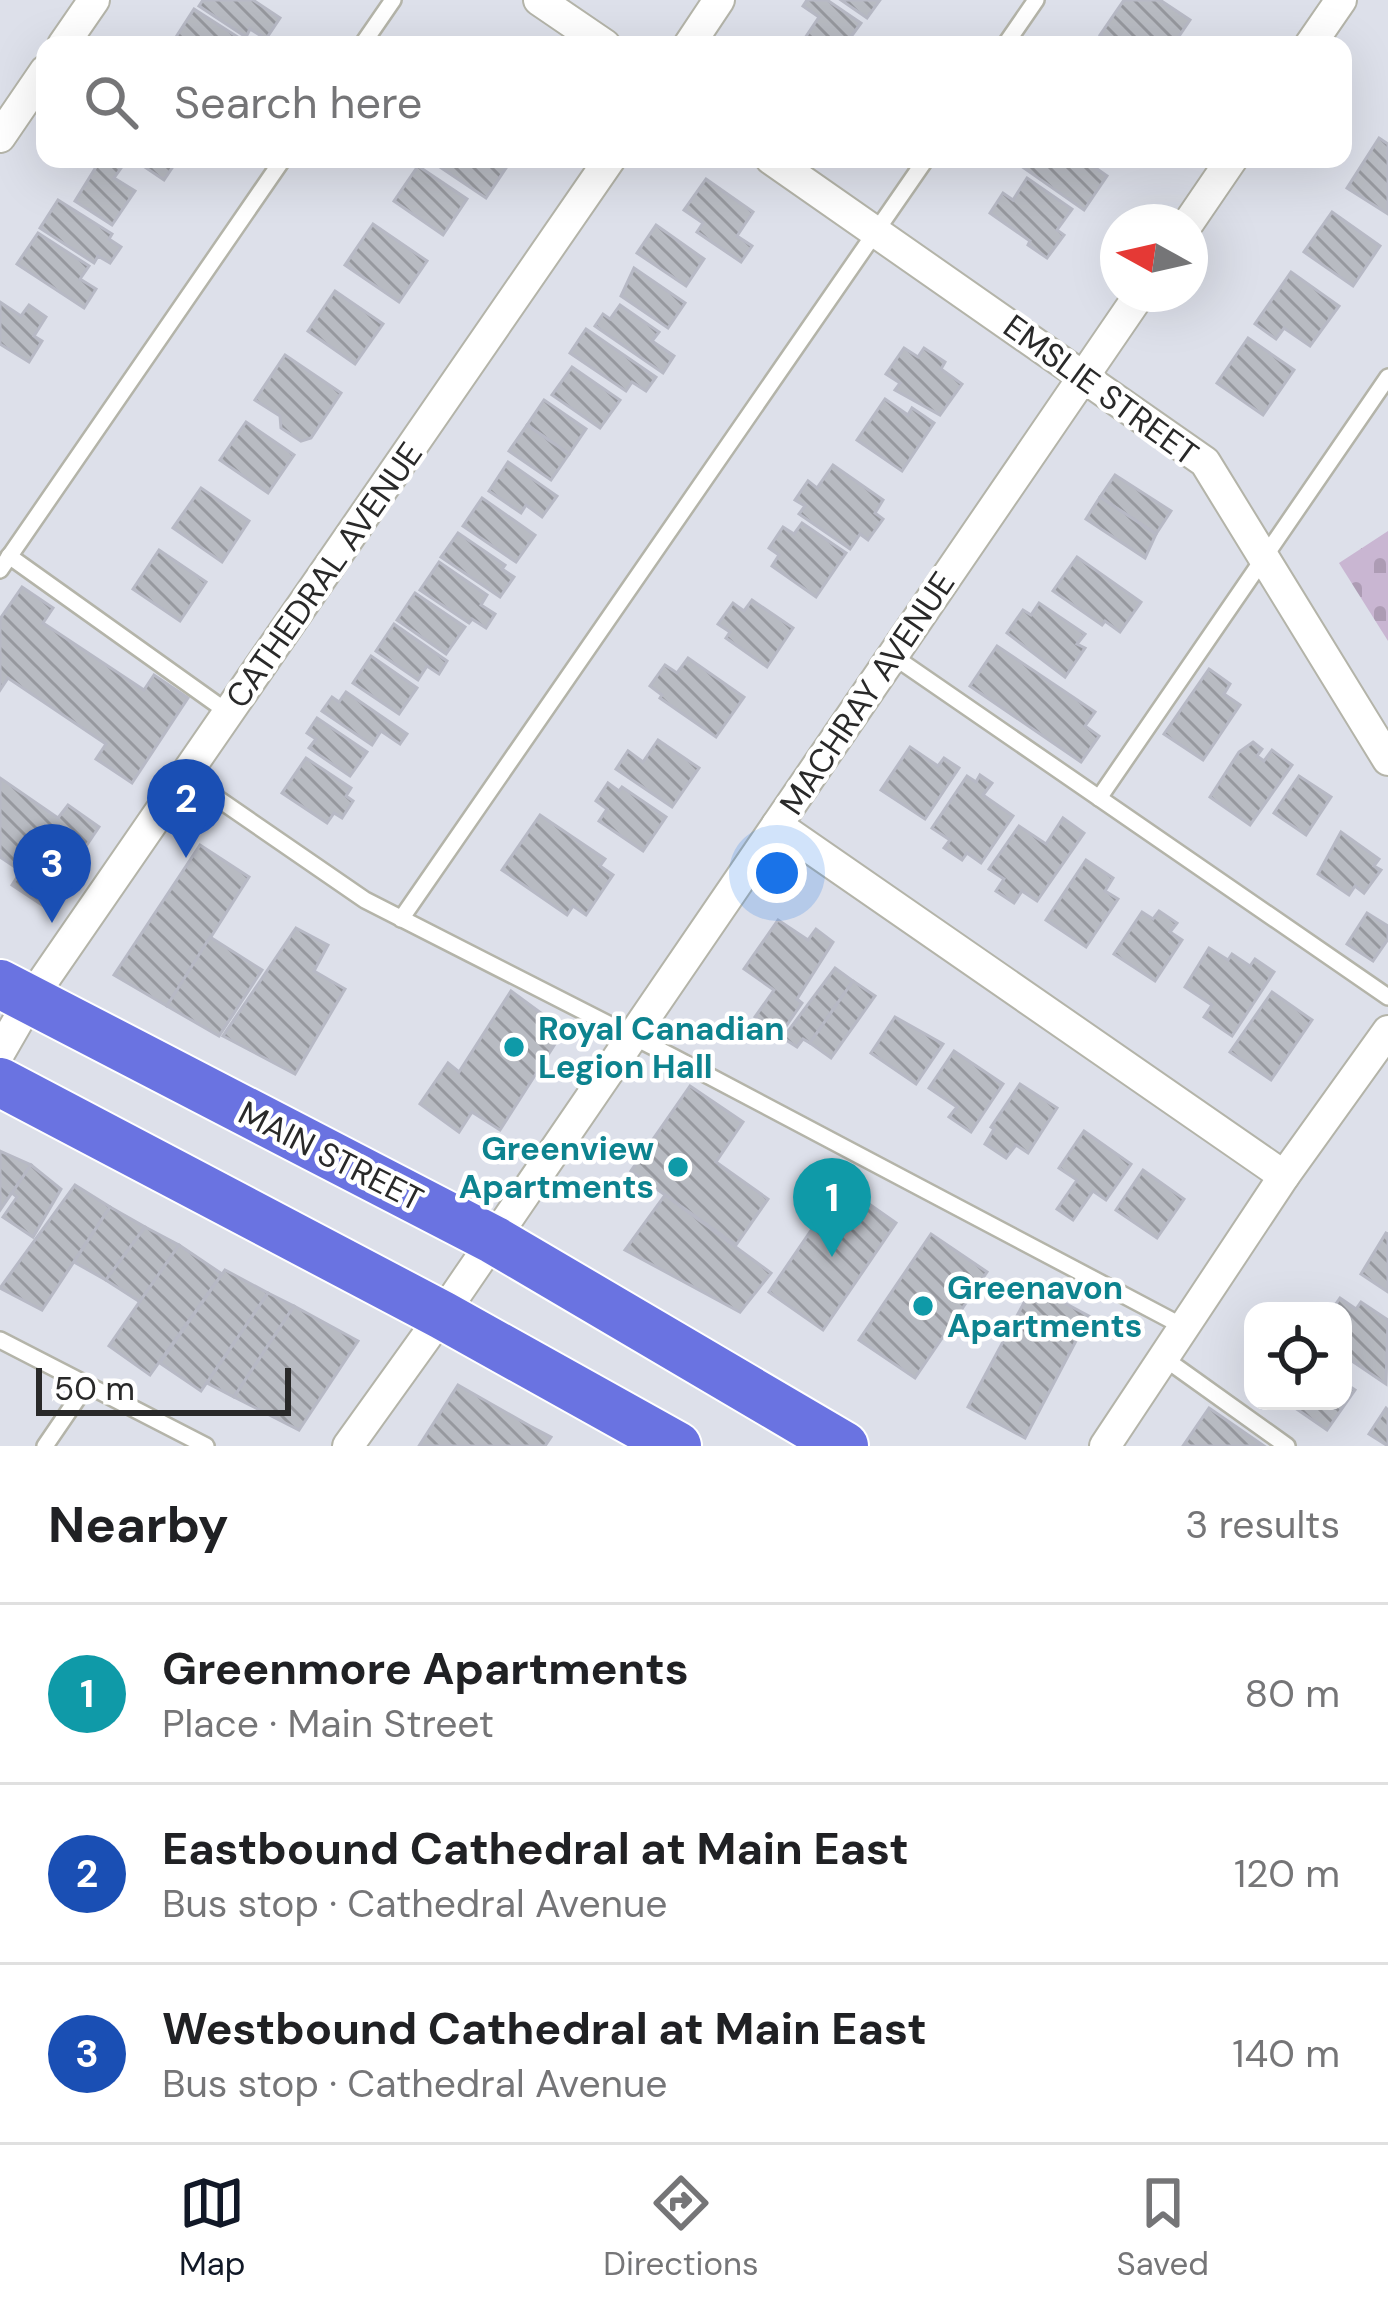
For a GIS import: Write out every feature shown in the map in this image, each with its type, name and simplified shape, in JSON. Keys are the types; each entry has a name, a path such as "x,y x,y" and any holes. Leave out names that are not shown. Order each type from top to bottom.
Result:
{"main road":[{"name":"MAIN STREET","path":"15,992 494,1240 844,1446"},
{"path":"0,1082 677,1446"}],"street":[{"path":"69,36 94,0"},
{"path":"539,0 591,36"},
{"path":"694,36 719,0"},
{"path":"1316,36 1341,0"},
{"path":"0,137 36,84"},
{"name":"CATHEDRAL AVENUE","path":"0,1052 15,992 185,776 604,168"},
{"name":"EMSLIE STREET","path":"784,168 1205,462 1388,760"},
{"path":"1201,204 1226,168"},
{"name":"MACHRAY AVENUE","path":"348,1446 442,1316 1128,312"},
{"path":"777,825 1285,1177"},
{"path":"1105,1446 1285,1177 1376,1076 1388,1031"}],"lane":[{"path":"368,36 393,0"},
{"path":"1011,36 1036,0"},
{"path":"229,713 5,563 277,168"},
{"path":"401,919 920,168"},
{"path":"1099,798 1388,377"},
{"path":"893,656 1388,997"},
{"path":"185,776 365,900 1184,1328"},
{"path":"0,1340 206,1446"},
{"path":"1164,1358 1287,1446"},
{"path":"45,1446 86,1386"}],"green space":[{"path":"1388,531 1388,641 1339,563"}],"building":[{"path":"203,0 253,0 280,18 268,36 250,29 244,36 199,6"},
{"path":"807,0 827,0 861,23 851,36 806,36 819,17 803,6"},
{"path":"841,0 880,0 867,18"},
{"path":"1124,0 1160,0 1190,20 1179,36 1100,35"},
{"path":"194,9 236,36 177,36"},
{"path":"1379,138 1388,144 1388,214 1347,188"},
{"path":"95,168 121,168 114,178 135,191 112,225 75,201"},
{"path":"146,168 172,168 164,180"},
{"path":"417,168 467,199 443,235 394,201"},
{"path":"441,168 506,168 486,198"},
{"path":"1024,168 1096,168 1107,176 1084,210"},
{"path":"1027,178 1072,209 1057,230 1064,235 1047,258 990,213 1003,193 1013,200"},
{"path":"706,179 753,212 737,236 752,246 741,262 697,232 703,223 684,210"},
{"path":"58,200 112,234 109,239 121,247 110,263 98,256 94,263 40,228"},
{"path":"1332,212 1380,246 1353,286 1304,252"},
{"path":"373,224 427,261 399,302 345,265"},
{"path":"656,225 704,259 686,286 637,253"},
{"path":"38,233 89,266 80,279 96,289 84,308 17,264"},
{"path":"634,268 685,303 668,328 621,296"},
{"path":"1291,272 1339,306 1310,346 1284,328 1276,339 1255,324"},
{"path":"335,291 383,324 355,364 308,331"},
{"path":"0,302 21,316 29,305 46,317 34,336 42,341 29,362 0,344"},
{"path":"620,305 659,332 652,341 674,356 663,373 595,326 603,314 610,319"},
{"path":"586,329 656,377 646,391 632,382 626,391 570,353"},
{"path":"1248,338 1294,370 1263,415 1217,383"},
{"path":"904,348 918,357 924,348 945,362 941,369 962,384 940,415 895,390 900,383 886,374"},
{"path":"285,355 341,393 311,438 301,441 281,428 280,416 255,400"},
{"path":"572,367 620,400 600,428 552,395"},
{"path":"885,399 908,415 912,408 934,423 902,471 857,440"},
{"path":"544,400 586,429 569,454 527,425"},
{"path":"246,422 294,455 268,493 220,460"},
{"path":"527,425 569,454 551,480 509,451"},
{"path":"508,462 557,496 542,517 526,505 521,513 489,491"},
{"path":"833,465 883,500 875,513 883,519 868,540 860,534 850,549 799,514 805,506 795,500 808,481 817,488"},
{"path":"1115,475 1171,511 1156,534 1100,497"},
{"path":"201,488 249,521 222,562 173,528"},
{"path":"1100,497 1156,534 1145,558 1086,519"},
{"path":"482,498 535,535 516,562 463,526"},
{"path":"802,523 846,553 816,597 772,566 779,555 769,548 783,527 794,534"},
{"path":"458,533 505,565 502,569 514,577 500,597 441,557"},
{"path":"159,550 206,582 180,621 133,589"},
{"path":"1077,557 1141,602 1120,632 1053,591"},
{"path":"439,562 487,595 481,605 495,614 486,628 472,619 469,623 420,590"},
{"path":"22,587 53,608 43,623 144,690 154,675 188,698 132,783 96,759 106,744 8,678 0,690 0,619"},
{"path":"415,593 465,627 446,654 397,620"},
{"path":"752,600 793,628 767,667 726,638 730,632 718,624 733,603 744,611"},
{"path":"1039,603 1085,634 1077,644 1085,648 1065,677 1007,633 1023,610 1031,615"},
{"path":"394,624 447,661 439,674 427,666 418,680 376,651"},
{"path":"997,646 1095,712 1085,726 1099,736 1081,762 970,686"},
{"path":"371,656 417,688 399,714 353,683"},
{"path":"688,658 744,697 716,737 650,686 665,665 677,673"},
{"path":"1209,669 1230,684 1224,694 1240,705 1203,760 1164,734"},
{"path":"346,692 407,734 400,744 381,731 372,745 322,711 332,697 339,702"},
{"path":"317,718 367,752 350,776 309,748 316,739 307,733"},
{"path":"658,740 699,768 672,807 616,769 628,751 643,762"},
{"path":"1253,742 1262,749 1257,756 1264,761 1272,750 1292,765 1250,825 1210,797 1239,752"},
{"path":"910,747 938,766 944,758 959,768 925,819 881,790"},
{"path":"306,758 351,788 346,796 353,801 342,818 334,813 327,823 282,793"},
{"path":"980,775 992,783 983,795 1013,816 981,863 967,853 962,860 944,848 950,840 932,828 967,776 976,782"},
{"path":"1299,776 1331,797 1306,835 1274,813"},
{"path":"0,778 58,818 68,805 99,827 45,907 12,885 21,871 0,857"},
{"path":"608,783 619,791 622,787 666,817 643,851 599,821 607,809 596,801"},
{"path":"540,815 605,859 600,866 613,875 586,915 573,906 567,915 502,870"},
{"path":"1063,818 1084,833 1037,901 1022,891 1014,903 996,891 1004,879 989,869 1019,826 1046,844"},
{"path":"1341,832 1379,859 1374,866 1381,870 1364,893 1355,886 1349,895 1318,874"},
{"path":"200,845 249,877 167,1006 114,975"},
{"path":"1086,860 1113,878 1105,891 1118,899 1086,947 1046,920"},
{"path":"1159,911 1177,923 1170,932 1182,940 1155,981 1114,954 1142,912 1153,919"},
{"path":"1367,913 1388,926 1388,939 1373,961 1347,944"},
{"path":"778,920 808,940 816,929 833,942 780,1035 755,1017 774,990 744,969"},
{"path":"296,928 328,945 314,971 345,989 295,1074 223,1036"},
{"path":"210,937 262,970 219,1036 167,1006"},
{"path":"1209,948 1228,960 1232,954 1250,966 1255,959 1274,972 1232,1036 1204,1017 1212,1005 1185,987"},
{"path":"835,968 853,981 810,1043 803,1039 797,1047 783,1038"},
{"path":"853,981 875,996 831,1058 810,1043"},
{"name":"Royal Canadian Legion Hall","path":"511,991 564,1030 500,1130 472,1112 459,1132 420,1104 448,1063 459,1072"},
{"path":"1272,992 1312,1020 1271,1080 1230,1052"},
{"path":"895,1017 943,1044 916,1084 871,1053"},
{"path":"954,1051 1003,1084 971,1132 949,1117 957,1107 929,1088"},
{"path":"1020,1084 1057,1108 1028,1153 1016,1145 1006,1158 985,1144"},
{"name":"Greenview Apartments","path":"690,1086 743,1122 716,1162 768,1199 736,1245 631,1171"},
{"path":"1084,1131 1131,1164 1106,1200 1093,1191 1073,1220 1057,1209 1077,1180 1059,1168"},
{"path":"0,1151 31,1165 0,1210"},
{"path":"31,1165 61,1189 33,1237 3,1217"},
{"path":"1143,1170 1184,1199 1157,1238 1116,1210"},
{"path":"75,1185 110,1207 42,1310 0,1288"},
{"path":"842,1185 896,1223 823,1330 769,1292"},
{"path":"665,1195 771,1273 740,1312 625,1250"},
{"path":"110,1207 145,1227 106,1280 74,1262"},
{"path":"145,1227 179,1245 140,1302 106,1280"},
{"name":"Greenavon Apartments","path":"931,1234 987,1272 915,1378 859,1340"},
{"path":"1388,1234 1388,1292 1361,1274"},
{"path":"179,1245 222,1274 150,1375 109,1346"},
{"path":"225,1270 268,1293 201,1391 160,1363"},
{"path":"1033,1286 1089,1316 1025,1438 968,1407"},
{"path":"268,1293 294,1306 234,1397 207,1383"},
{"path":"1361,1302 1388,1320 1386,1384 1352,1361 1352,1306 1356,1309"},
{"path":"294,1306 358,1341 299,1430 234,1397"},
{"path":"458,1385 551,1437 545,1446 419,1446"},
{"path":"1209,1408 1264,1446 1183,1446"},
{"path":"1298,1410 1341,1410 1327,1430"},
{"path":"1388,1410 1388,1446 1369,1434"}],"place":[{"name":"Eastbound Cathedral at Main East","path":"186,858"},
{"name":"Westbound Cathedral at Main East","path":"52,923"},
{"name":"Royal Canadian Legion Hall","path":"514,1047"},
{"name":"Greenview Apartments","path":"678,1167"},
{"name":"Greenmore Apartments","path":"832,1257"},
{"name":"Greenavon Apartments","path":"923,1306"}]}
